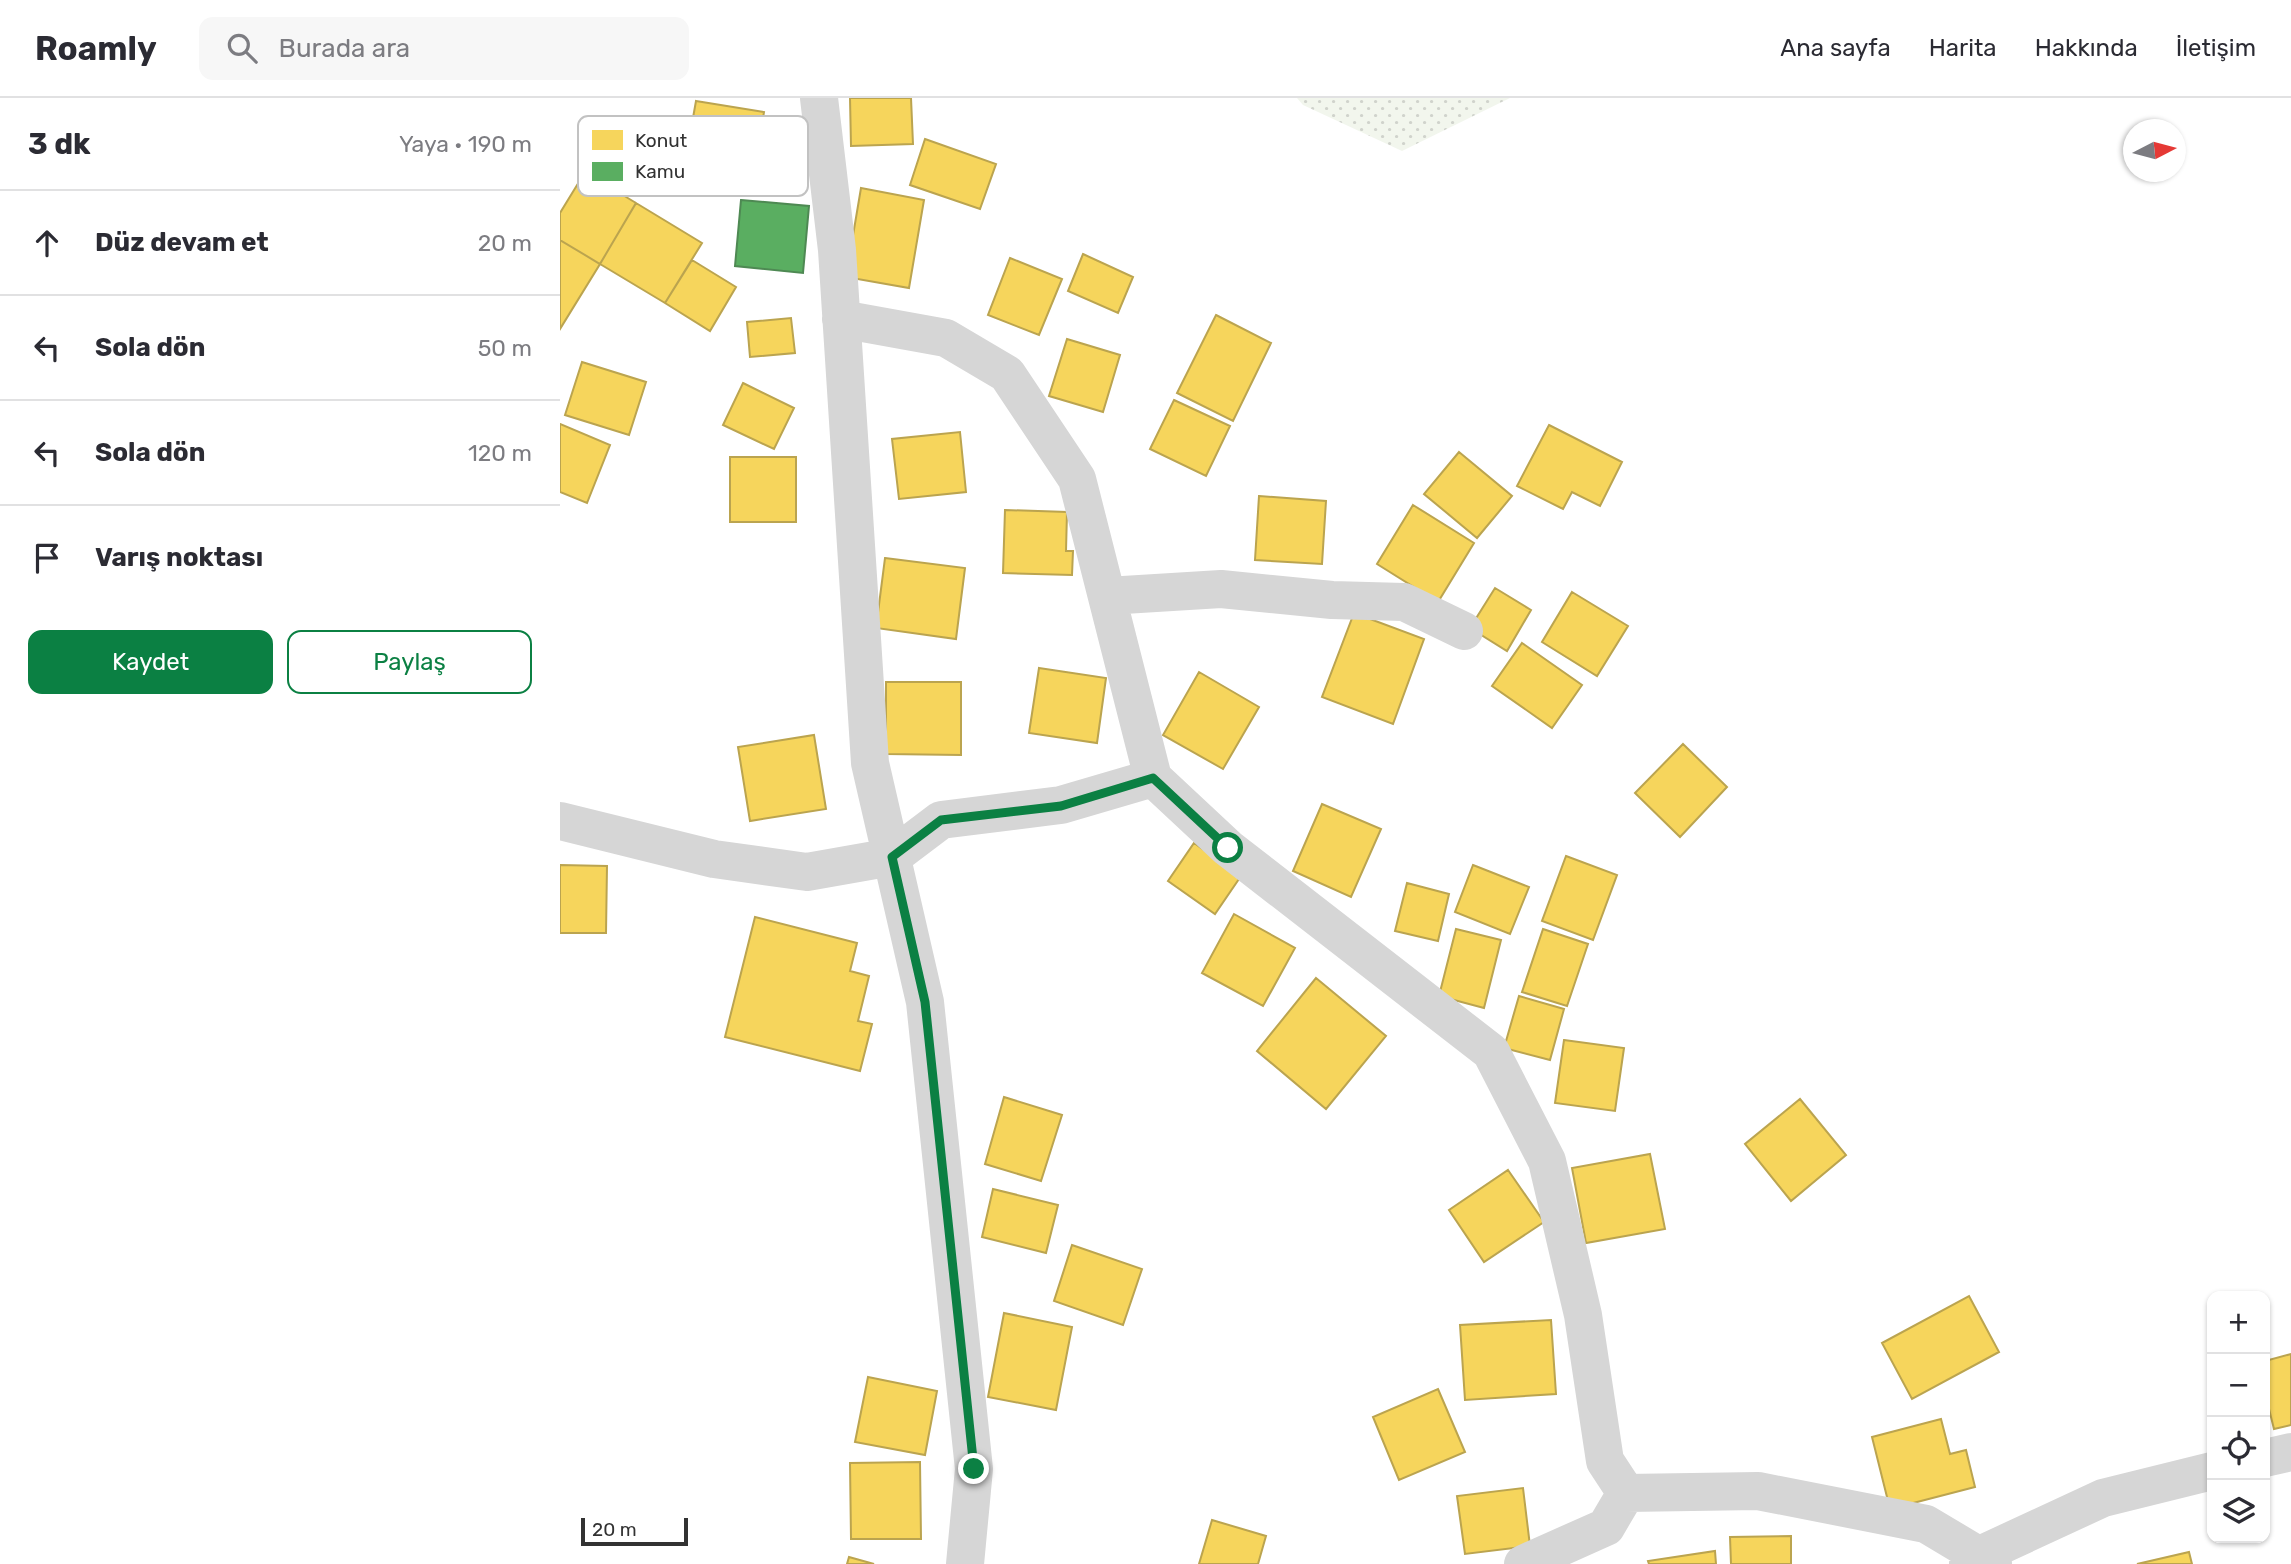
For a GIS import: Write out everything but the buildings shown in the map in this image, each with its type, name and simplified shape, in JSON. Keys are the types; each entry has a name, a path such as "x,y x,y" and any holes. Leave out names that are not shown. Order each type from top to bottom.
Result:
{"street":[{"path":"818,98 837,250 870,763 925,1002 974,1469 965,1564"},
{"path":"841,319 946,338 1007,374 1077,479 1153,778 1228,848 1490,1052 1547,1161 1583,1315 1605,1461 1626,1493"},
{"path":"1107,596 1221,589 1332,600 1404,602 1464,631"},
{"path":"560,821 714,859 807,872 892,857 941,820 1061,806 1153,778"},
{"path":"2270,1457 2291,1452"},
{"path":"1626,1493 1759,1492 1926,1524 1980,1561 2103,1498 2207,1472"},
{"path":"1523,1564 1606,1528 1626,1493"}],"shaded area":[{"path":"1297,98 1510,98 1402,151 1303,105"}],"route":[{"path":"974,1469 925,1002 892,857 941,820 1061,806 1153,778 1228,848"}]}
